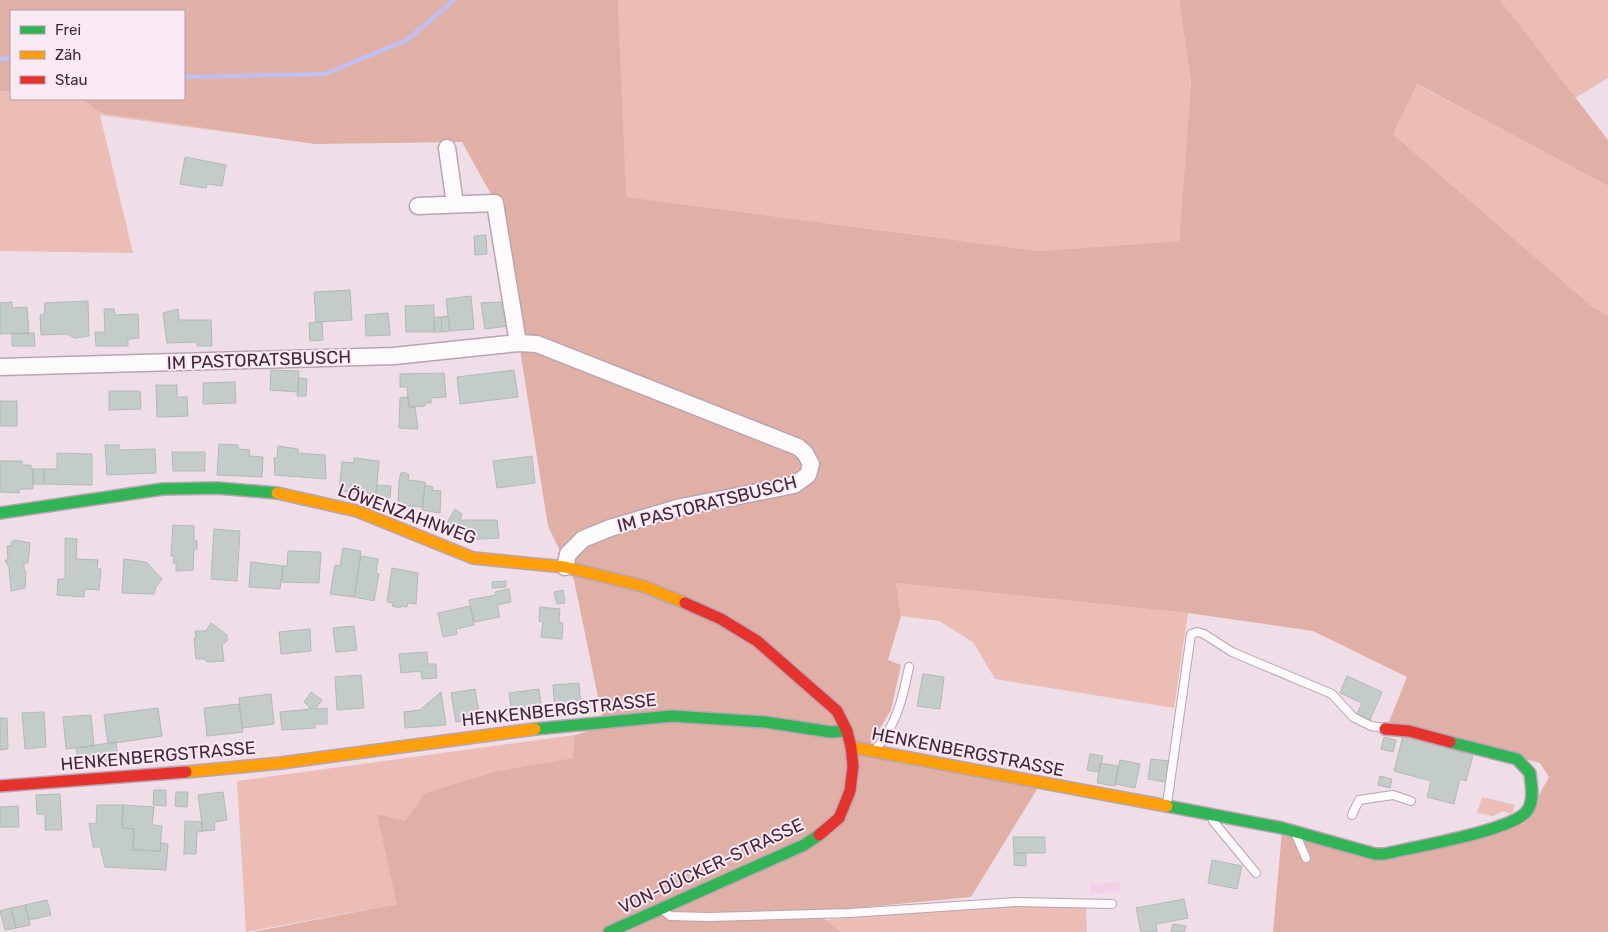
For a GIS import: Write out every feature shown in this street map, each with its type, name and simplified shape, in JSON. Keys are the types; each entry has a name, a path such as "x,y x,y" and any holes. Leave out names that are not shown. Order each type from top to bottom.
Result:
{"street":[{"path":"447,148 456,204"},
{"path":"418,206 495,203 518,343"},
{"name":"IM PASTORATSBUSCH","path":"0,367 394,356 518,343 537,344 798,447 806,453 811,464 808,475 794,485 681,507 583,539 568,554 565,567"},
{"name":"LÖWENZAHNWEG","path":"0,513 163,489 217,488 271,492 357,511 473,558 530,566 565,567"},
{"path":"565,567 643,586 721,619 757,642 807,683 837,711 847,731"},
{"name":"HENKENBERGSTRASSE","path":"0,786 150,776 281,763 319,756 504,732 672,716 765,722 831,732 847,731 851,747 1295,831 1375,854 1385,854 1504,826 1520,820 1528,813 1532,804 1530,773 1517,759 1409,731 1385,729"},
{"name":"VON-DÜCKER-STRASSE","path":"609,932 804,845 828,829 838,818 850,791 853,766 851,747"}],"lane":[{"path":"1167,806 1191,634 1198,632 1204,634 1232,652 1332,694 1353,717 1372,726 1385,729"},
{"path":"873,752 886,737 899,710 908,667"},
{"path":"1352,815 1359,800 1393,795 1411,801"},
{"path":"1207,814 1256,873"},
{"path":"1295,831 1306,858"},
{"path":"661,909 670,916 709,917 850,913 1016,902 1112,904"}],"shaded area":[{"path":"0,0 618,0 626,197 1039,251 1179,241 1191,82 1179,0 1500,0 1608,140 1608,186 1417,84 1393,134 1594,308 1608,315 1608,932 1273,932 1282,831 1358,852 1523,824 1549,777 1540,763 1389,722 1407,677 1313,631 1188,613 896,583 901,616 888,660 901,665 891,710 863,756 1039,786 971,897 825,911 825,920 841,932 253,932 397,904 377,814 405,821 425,793 496,771 573,758 575,735 604,726 574,580 548,526 497,205 462,142 315,144 100,113 83,100 185,100 185,10 10,10 10,91 0,91"},
{"path":"618,0 1179,0 1191,82 1179,241 1039,251 625,197"},
{"path":"1500,0 1608,0 1608,78 1575,98"},
{"path":"1416,84 1608,186 1608,315 1594,308 1393,134"},
{"path":"0,91 10,91 10,100 83,100 100,113 315,144 100,115 133,253 0,251"},
{"path":"896,583 1188,613 1174,708 995,679 973,642 939,621 901,616"},
{"path":"575,735 574,758 496,771 425,793 406,821 397,904 246,932 237,781"},
{"path":"1482,797 1515,805 1512,814 1503,811 1493,816 1477,813"},
{"path":"1120,882 1121,891 1091,894 1090,884"},
{"path":"1054,904 1086,908 1087,932 841,932 824,920 931,911"}],"building":[{"path":"185,157 226,165 222,186 207,184 206,188 180,184"},
{"path":"486,235 487,254 475,255 474,236"},
{"path":"350,290 352,320 316,322 314,292"},
{"path":"471,296 474,329 450,331 446,299"},
{"path":"88,301 89,336 75,338 67,334 41,335 40,315 44,315 45,303"},
{"path":"12,302 12,308 27,307 29,333 0,334 0,303"},
{"path":"501,302 502,312 507,311 508,326 485,329 481,303"},
{"path":"434,305 434,332 406,332 405,306"},
{"path":"104,309 114,309 115,315 138,314 139,338 128,339 128,346 96,346 95,332 105,332"},
{"path":"178,309 179,320 211,320 212,346 197,346 197,342 167,343 163,313"},
{"path":"388,313 390,335 366,336 365,315"},
{"path":"448,316 450,331 442,332 441,317"},
{"path":"435,317 441,317 442,332 434,332"},
{"path":"322,322 323,340 310,341 309,323"},
{"path":"34,333 35,346 12,346 12,334"},
{"path":"271,370 299,371 298,392 270,390"},
{"path":"514,370 518,397 460,404 457,377"},
{"path":"444,373 446,397 431,398 431,403 425,403 425,406 409,407 407,387 400,387 400,374"},
{"path":"299,378 307,379 306,396 297,396"},
{"path":"235,382 236,403 203,404 203,383"},
{"path":"156,385 177,385 177,397 187,397 188,416 157,417"},
{"path":"109,391 140,391 141,409 109,410"},
{"path":"408,397 409,407 415,407 418,429 399,428 400,398"},
{"path":"0,401 17,401 17,426 0,426"},
{"path":"219,444 238,445 238,449 250,450 249,456 263,457 262,477 217,475"},
{"path":"105,445 119,445 119,450 155,449 156,473 107,475"},
{"path":"278,446 298,449 298,453 325,455 326,479 275,475 274,458 277,458"},
{"path":"172,452 205,452 205,471 173,471"},
{"path":"57,453 92,454 92,485 44,484 44,469 57,469"},
{"path":"532,456 535,483 497,488 493,461"},
{"path":"354,458 379,461 376,494 339,491 342,462 354,463"},
{"path":"0,461 22,461 22,465 31,465 31,469 33,469 33,489 19,489 19,493 0,492"},
{"path":"33,469 44,469 44,484 33,484"},
{"path":"404,472 409,475 408,480 425,482 423,507 398,505 399,481 401,473"},
{"path":"377,485 391,486 390,498 375,497"},
{"path":"425,485 433,487 432,490 441,491 440,513 422,510"},
{"path":"455,509 462,514 460,520 497,520 499,538 463,540 443,530"},
{"path":"173,525 194,526 194,541 197,541 197,549 194,549 193,570 176,571 176,563 173,563 174,556 171,556"},
{"path":"214,529 240,531 237,581 211,579"},
{"path":"65,538 77,539 76,559 98,560 97,569 101,569 99,590 85,589 84,597 57,595 58,579 65,579"},
{"path":"15,540 30,543 28,563 24,563 24,571 26,571 25,588 11,591 9,568 5,560 8,560 7,546 11,546 11,542"},
{"path":"343,548 361,551 354,597 330,594 335,565 340,566"},
{"path":"288,551 321,552 319,583 282,582 283,566 287,566"},
{"path":"361,556 378,559 376,573 379,574 374,601 354,597"},
{"path":"124,559 146,562 162,579 156,587 154,594 122,593"},
{"path":"251,562 283,566 280,589 249,587"},
{"path":"392,568 418,573 416,604 408,603 407,607 401,606 400,608 392,606 393,603 387,602"},
{"path":"506,581 506,587 492,588 492,582"},
{"path":"509,589 511,602 497,605 500,617 474,622 469,600 496,595 495,592"},
{"path":"563,590 565,603 557,604 554,592"},
{"path":"470,606 474,625 456,629 457,634 443,637 438,613"},
{"path":"540,607 560,609 559,622 563,623 562,639 541,637 543,622 539,621"},
{"path":"211,623 227,635 227,641 222,645 224,661 208,662 204,659 196,659 195,631 206,631"},
{"path":"354,626 357,650 336,652 333,628"},
{"path":"310,629 311,651 281,654 279,632"},
{"path":"427,652 428,664 436,664 437,678 422,679 421,671 401,673 399,654"},
{"path":"923,674 944,677 940,709 917,706"},
{"path":"361,675 364,708 337,710 335,677"},
{"path":"1347,676 1382,692 1370,720 1357,714 1362,703 1340,693"},
{"path":"579,683 581,707 555,710 553,685"},
{"path":"475,689 480,718 456,722 451,693"},
{"path":"539,689 542,711 518,714 517,706 511,707 509,693"},
{"path":"311,692 322,700 315,709 327,708 327,724 315,724 315,728 282,730 280,712 311,709 304,702"},
{"path":"441,692 446,725 405,728 404,712 420,710"},
{"path":"271,694 274,724 242,728 239,698"},
{"path":"239,704 243,732 207,736 204,708"},
{"path":"158,708 162,736 108,744 104,715"},
{"path":"44,712 46,747 25,749 22,713"},
{"path":"91,715 94,746 66,749 63,717"},
{"path":"0,718 7,718 8,749 0,750"},
{"path":"1403,736 1473,755 1466,781 1460,779 1454,804 1427,797 1431,781 1394,771"},
{"path":"1384,737 1396,740 1393,752 1381,749"},
{"path":"116,742 118,761 101,763 100,757 78,760 76,748"},
{"path":"1090,754 1103,756 1099,772 1087,770"},
{"path":"1151,759 1169,761 1166,782 1148,779"},
{"path":"1120,760 1140,764 1135,788 1115,784"},
{"path":"1100,763 1118,766 1115,786 1097,783"},
{"path":"1380,776 1392,779 1390,788 1378,785"},
{"path":"154,790 166,790 166,806 153,805"},
{"path":"176,792 188,792 187,807 175,806"},
{"path":"223,792 227,820 214,822 215,830 203,831 198,795"},
{"path":"60,794 62,830 45,830 45,814 37,814 36,795"},
{"path":"97,805 123,805 122,828 134,829 133,850 160,851 161,843 168,844 166,870 105,867 100,847 93,847 89,823 96,824"},
{"path":"123,805 154,807 152,825 162,826 160,851 133,850 134,829 122,828"},
{"path":"18,806 19,827 0,827 0,807"},
{"path":"185,821 201,822 203,831 197,832 196,854 184,854"},
{"path":"1013,837 1045,837 1045,853 1014,853"},
{"path":"1014,853 1026,853 1026,866 1014,865"},
{"path":"1212,860 1242,866 1237,889 1208,883"},
{"path":"1184,899 1188,918 1156,924 1157,932 1141,932 1136,908"},
{"path":"47,900 51,915 29,920 25,905"},
{"path":"25,905 30,925 16,928 11,908"},
{"path":"11,908 16,928 5,930 0,911"},
{"path":"1173,924 1186,926 1184,932 1171,932"}],"waterway":[{"path":"185,77 325,74 407,40 454,0"},
{"path":"0,59 10,58"}],"traffic: fast":[{"path":"0,513 163,489 217,488 277,493"},
{"path":"535,729 672,716 765,722 831,732 847,731"},
{"path":"1167,806 1282,828 1375,854 1385,854 1483,832 1518,818 1527,811 1532,797 1530,773 1517,759 1450,742"},
{"path":"609,932 804,845 819,835"}],"traffic: slow":[{"path":"277,493 357,511 473,558 565,567 643,586 685,603"},
{"path":"186,772 281,763 535,729"},
{"path":"851,747 1167,806"}],"traffic: jam":[{"path":"685,603 721,619 757,641 837,711 847,731 851,747 853,766 850,791 839,818 819,835"},
{"path":"1385,729 1409,731 1450,742"},
{"path":"0,786 186,772"}]}
